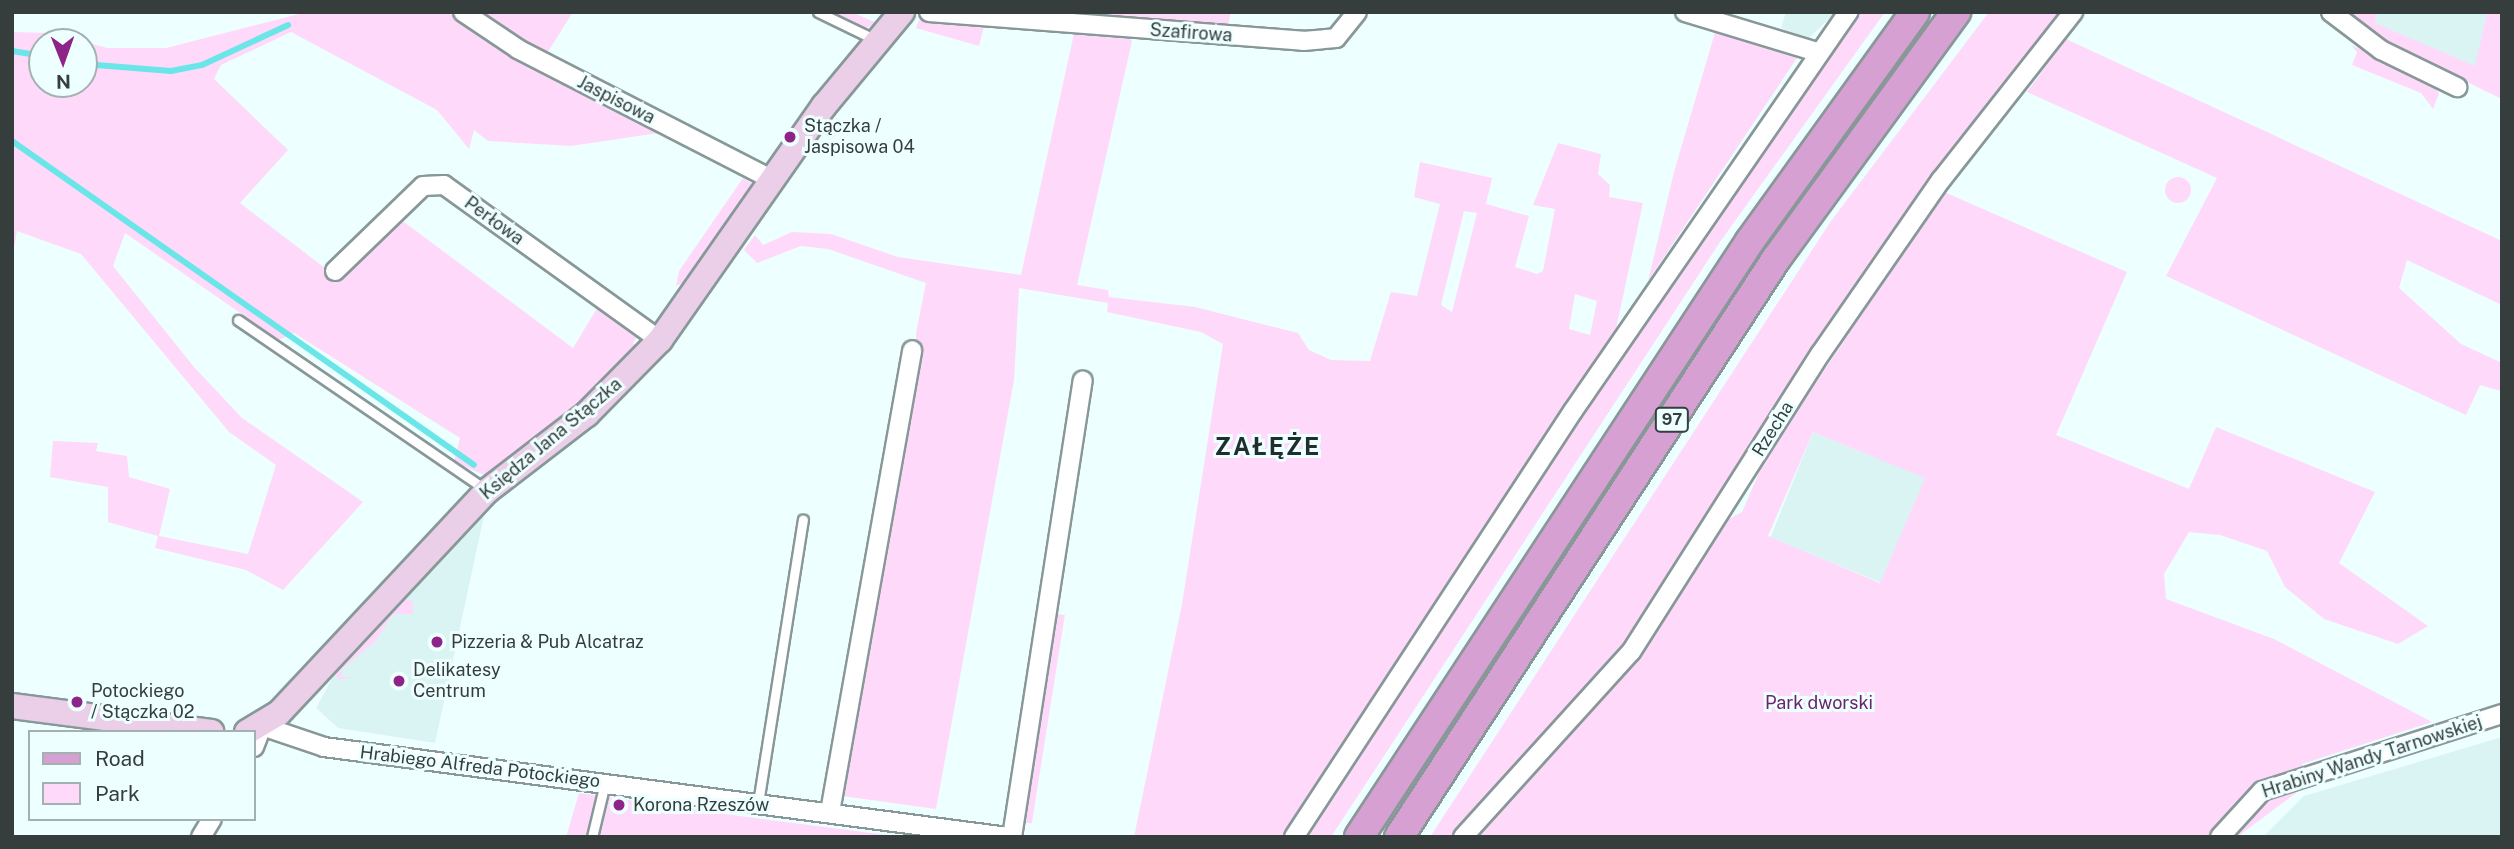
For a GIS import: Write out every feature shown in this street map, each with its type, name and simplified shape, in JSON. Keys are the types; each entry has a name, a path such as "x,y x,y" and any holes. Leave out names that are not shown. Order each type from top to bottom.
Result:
{"main road":[{"name":"97","path":"1359,837 1765,219 1915,12"},
{"name":"97","path":"1399,837 1776,259 1956,12"}],"street":[{"name":"Jaspisowa","path":"463,12 518,49 773,180"},
{"name":"Księdza Jana Stączka","path":"256,733 487,491 587,414 660,340 773,180 902,12"},
{"name":"Szafirowa","path":"929,12 1303,41 1336,38 1357,12"},
{"path":"1685,12 1817,52"},
{"path":"1294,837 1817,52 1848,12"},
{"name":"Rzecha","path":"1463,837 1631,652 1821,353 1941,180 2073,12"},
{"path":"2331,12 2381,50 2458,87"},
{"name":"Perłowa","path":"335,271 423,186 444,185 660,340"},
{"path":"831,812 912,350"},
{"path":"1010,837 1083,380"},
{"path":"12,706 196,730"},
{"name":"Hrabiny Wandy Tarnowskiej","path":"2220,837 2262,791 2502,715"},
{"name":"Hrabiego Alfreda Potockiego","path":"256,735 324,747 1010,837"},
{"path":"201,837 211,821"}],"lane":[{"path":"818,12 878,40"},
{"path":"238,320 487,491"},
{"path":"758,803 803,520"},
{"path":"592,837 605,783"}],"shaded area":[{"path":"1786,12 1836,12 1808,39 1781,28"},
{"path":"2377,12 2487,12 2476,67 2374,23"},
{"path":"1813,432 1926,478 1883,583 1770,538"},
{"path":"484,516 435,743 338,728 316,708 335,673"},
{"path":"2502,737 2502,837 2263,837 2304,796"}],"green space":[{"path":"307,12 448,12 499,50 665,132 571,146 488,141 474,130 469,149 437,110 291,32 221,65 214,79 288,150 240,203 338,278 396,216 573,348 599,305 639,334 633,343 638,349 608,380 484,475 454,462 460,438 294,333 279,340 125,233 113,266 194,367 242,418 363,502 283,590 246,570 155,548 158,536 108,522 108,487 50,477 53,441 98,443 96,451 127,456 129,477 170,489 159,536 248,554 276,465 229,432 81,254 17,231 12,258 12,32 28,32 28,98 98,98 98,46 107,48 166,48"},
{"path":"477,12 573,12 546,55"},
{"path":"830,12 851,12 877,23 864,29"},
{"path":"1108,12 1231,12 1228,26 1108,20"},
{"path":"1858,12 1885,12 1720,242 1331,837 1306,837 1536,476"},
{"path":"1989,12 2060,12 1927,180 1616,656 1450,837 1430,837 1831,221"},
{"path":"2351,12 2377,12 2375,23 2475,66 2487,12 2502,12 2502,99 2371,36"},
{"path":"919,20 984,26 979,46 916,28"},
{"path":"1075,29 1125,35 1132,41 1077,285 1108,290 1109,297 1195,307 1298,333 1309,350 1331,360 1370,361 1391,292 1417,296 1440,204 1414,197 1420,162 1492,178 1486,204 1529,216 1515,267 1537,274 1543,271 1555,209 1533,205 1558,143 1601,154 1598,174 1610,185 1609,197 1643,203 1616,329 1285,837 1134,837 1182,604 1223,344 1201,332 1107,312 1108,303 1019,288 1014,380 936,809 842,796 917,377 916,333 926,283 828,249 801,246 757,263 744,250 755,235 763,245 792,232 831,234 898,257 1021,275","holes":["1464,211 1477,213 1452,312 1441,305","1575,294 1597,301 1590,335 1569,329"]},
{"path":"1716,29 1797,58 1648,281 1674,172"},
{"path":"2066,39 2502,241 2502,305 2407,260 2399,288 2461,344 2502,363 2501,391 2480,385 2466,415 2166,276 2217,178 2027,92"},
{"path":"2351,45 2434,84 2439,94 2433,109 2421,93 2352,65 2357,52"},
{"path":"2178,177 2187,181 2191,190 2187,199 2178,203 2169,199 2165,190 2169,181"},
{"path":"743,178 754,185 692,278 676,286 679,271"},
{"name":"Park dworski","path":"1944,192 2127,272 2056,435 2189,489 2216,427 2375,492 2339,563 2428,626 2398,644 2324,619 2285,587 2267,551 2220,535 2189,532 2164,574 2166,599 2274,639 2432,722 2302,764 2308,784 2237,837 1476,837 1636,662 1725,521 1742,512 1766,457","holes":["1813,432 1925,478 1880,583 1768,536"]},
{"path":"404,598 413,601 413,614 393,614 375,642 342,669 341,677 353,677 339,680 335,673"},
{"path":"1052,613 1065,615 1032,823 1019,821"},
{"name":"Korona Rzeszów","path":"579,793 747,817 903,837 566,837"}],"waterway":[{"path":"98,65 171,71 202,65 288,25"},
{"path":"12,51 28,54"},
{"path":"12,141 474,465"}],"place":[{"name":"Stączka / Jaspisowa 04","path":"790,137"},
{"name":"Pizzeria & Pub Alcatraz","path":"437,642"},
{"name":"Delikatesy Centrum","path":"399,681"},
{"name":"Potockiego / Stączka 02","path":"77,702"},
{"name":"Korona Rzeszów","path":"619,805"}],"district":[{"name":"ZAŁĘŻE","path":"1268,447"}]}
